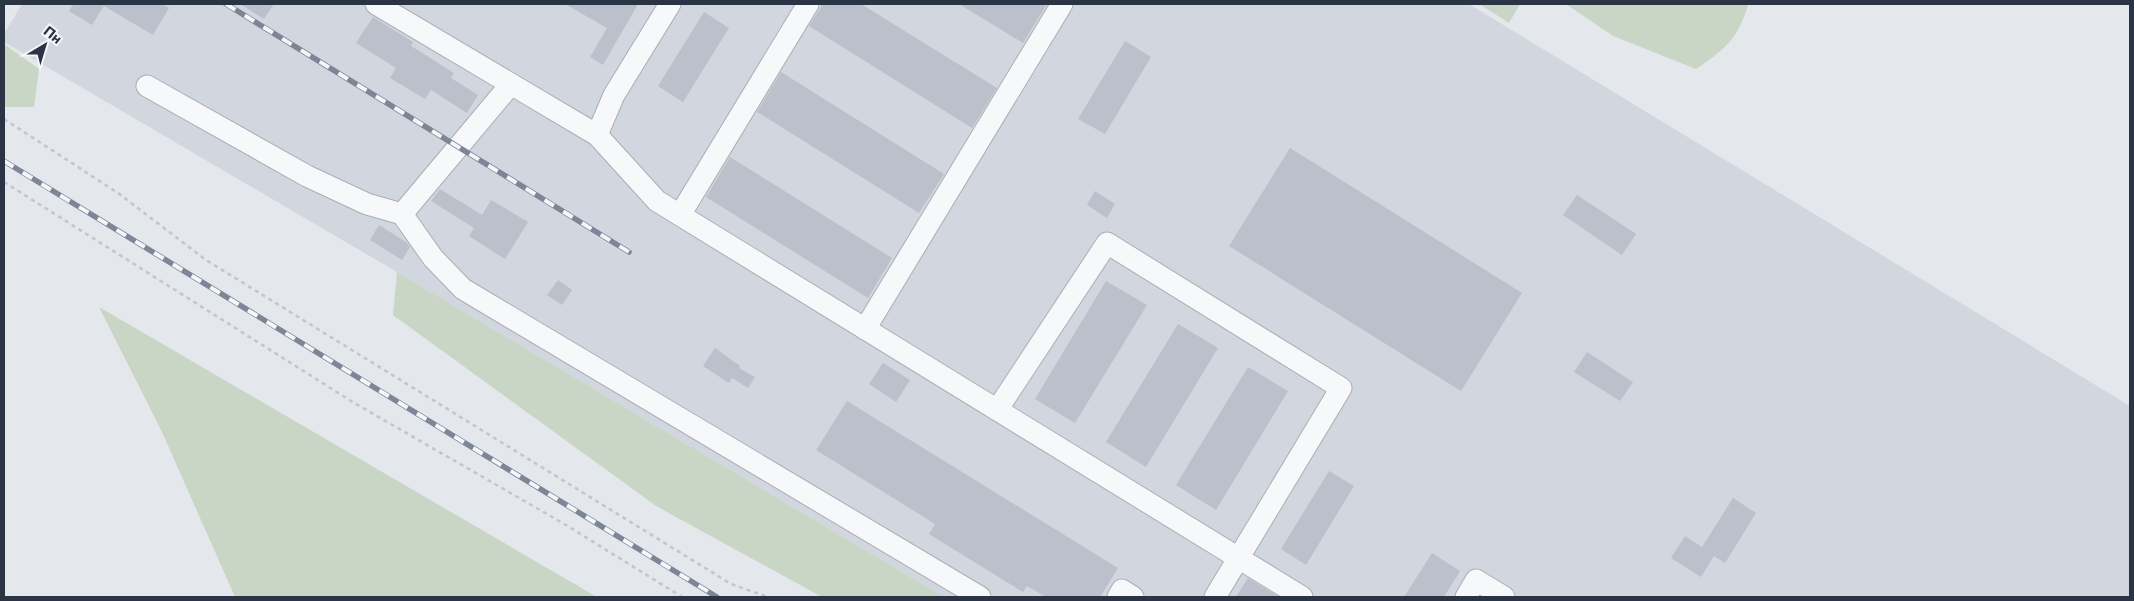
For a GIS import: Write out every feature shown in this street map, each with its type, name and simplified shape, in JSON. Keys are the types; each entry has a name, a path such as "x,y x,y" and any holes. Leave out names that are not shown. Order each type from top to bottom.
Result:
{"lane":[{"path":"376,4 597,135 657,201 1302,597"},
{"path":"597,135 614,95 670,4"},
{"path":"680,215 808,4"},
{"path":"865,329 1062,4"},
{"path":"402,214 511,84"},
{"path":"147,86 307,176 367,204 402,214 433,258 463,290 980,597"},
{"path":"997,410 1107,243 1341,388 1240,559 1215,597"},
{"path":"1466,597 1476,580 1504,597"},
{"path":"1118,597 1122,590 1133,597"}],"path":[{"path":"4,119 118,193 206,260 731,584 768,597"},
{"path":"4,182 350,401 566,525 682,597"}],"shaded area":[{"path":"22,4 1469,4 2130,406 2130,597 944,597 397,272 4,42 4,34"}],"green space":[{"path":"1479,4 1520,4 1509,23"},
{"path":"1566,4 1748,5 1740,27 1729,43 1715,56 1696,69 1613,36"},
{"path":"4,44 39,69 34,107 4,107"},
{"path":"397,272 944,597 822,597 656,506 393,315"},
{"path":"99,307 597,597 235,597 162,432"}],"building":[{"path":"73,4 163,4 169,8 153,35 104,6 92,25 69,11"},
{"path":"240,4 274,4 264,19"},
{"path":"565,4 638,4 603,65 590,57 607,28"},
{"path":"823,4 861,4 997,88 972,128 809,26"},
{"path":"959,4 1047,4 1023,43"},
{"path":"704,12 729,28 683,102 658,86"},
{"path":"373,17 413,42 411,46 454,73 451,78 478,95 467,113 431,90 425,99 390,78 396,68 356,43"},
{"path":"1125,41 1151,57 1105,134 1078,119"},
{"path":"781,72 944,174 919,213 757,112"},
{"path":"1290,148 1522,293 1461,391 1229,246"},
{"path":"730,157 892,258 868,298 706,197"},
{"path":"440,189 482,215 491,200 528,222 505,259 469,236 474,228 431,201"},
{"path":"1095,191 1115,204 1107,218 1087,205"},
{"path":"1577,195 1636,234 1622,255 1563,215"},
{"path":"379,225 406,242 410,247 402,260 370,240"},
{"path":"558,280 572,290 562,305 547,295"},
{"path":"1106,281 1147,305 1075,423 1035,399"},
{"path":"1178,324 1218,348 1146,467 1106,442"},
{"path":"715,348 740,366 739,368 755,377 748,388 732,378 729,383 703,366"},
{"path":"1587,352 1633,382 1620,401 1574,372"},
{"path":"883,363 910,380 896,402 869,384"},
{"path":"1248,367 1288,391 1216,510 1176,485"},
{"path":"847,401 1118,568 1100,597 1046,597 1027,586 1023,592 929,534 935,524 816,450"},
{"path":"1329,471 1354,486 1306,565 1281,549"},
{"path":"1733,498 1756,513 1725,563 1714,556 1701,577 1671,558 1685,536 1702,547"},
{"path":"1432,553 1460,571 1444,597 1404,597"},
{"path":"1248,578 1279,597 1236,597"}],"railway":[{"path":"226,4 629,252"},
{"path":"4,161 717,597"}]}
